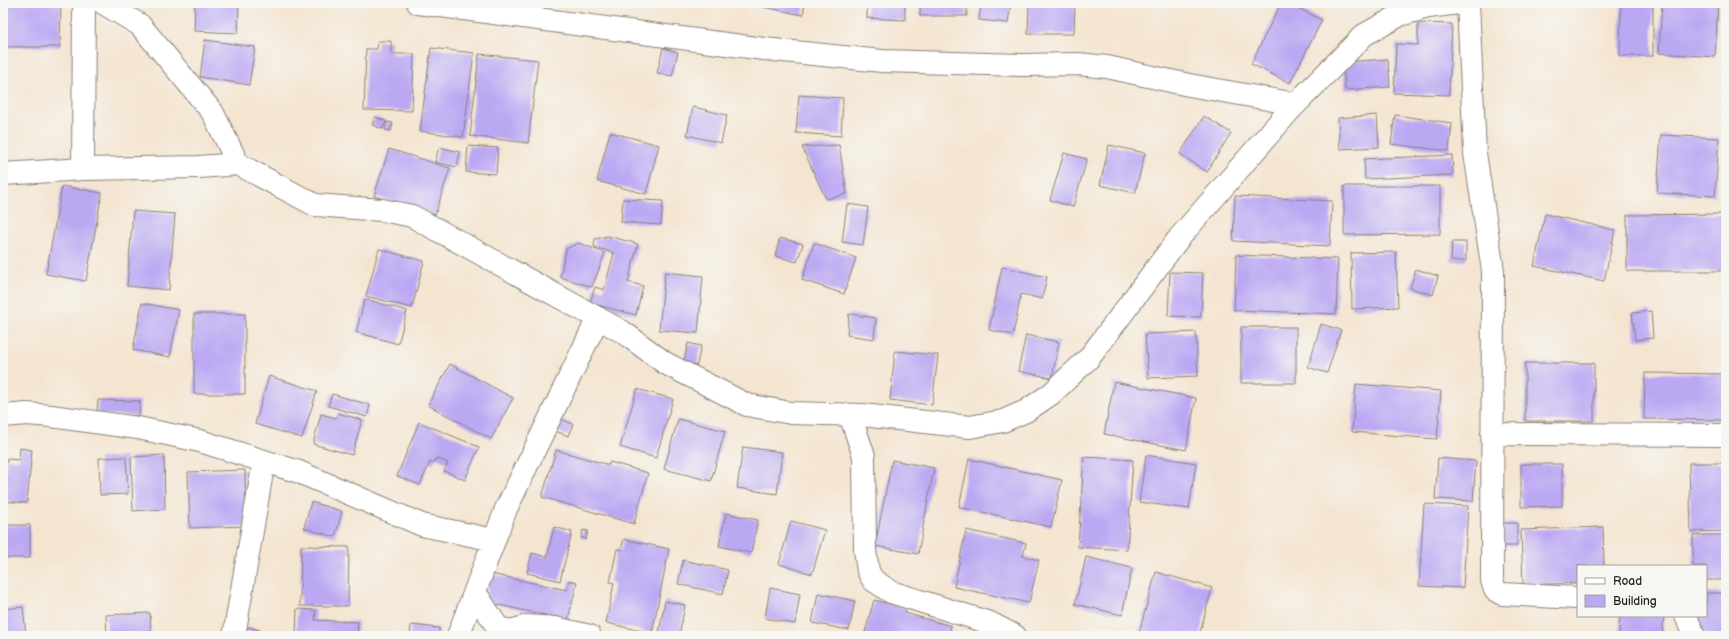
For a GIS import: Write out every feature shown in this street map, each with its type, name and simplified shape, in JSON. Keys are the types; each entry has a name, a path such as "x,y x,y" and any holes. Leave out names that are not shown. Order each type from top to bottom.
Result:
{"street":[{"path":"83,169 84,3"},
{"path":"103,3 140,25 213,113 238,164"},
{"path":"418,3 561,13 764,49 882,61 1023,65 1078,64 1107,67 1189,85 1296,104"},
{"path":"3,174 83,169 199,167 238,164 315,205 382,210 412,216 623,332 665,363 747,405 791,413 850,415 970,426 1003,421 1026,411 1051,394 1089,358 1180,238 1296,104 1364,35 1400,15 1428,7 1459,3"},
{"path":"1468,3 1476,154 1493,271 1491,569 1495,590 1502,594 1577,598"},
{"path":"458,636 506,509 598,318"},
{"path":"3,416 27,414 51,416 138,428 200,441 299,472 422,525 494,540"},
{"path":"850,415 864,456 865,550 868,571 873,580 891,592 990,622 1015,636"},
{"path":"1492,434 1726,435"},
{"path":"234,636 264,461"},
{"path":"474,592 498,628 511,631 527,626 548,628 590,636"},
{"path":"466,615 490,616"},
{"path":"1686,617 1694,636"}],"building":[{"path":"3,3 61,3 60,47 3,47"},
{"path":"195,3 239,3 238,33 194,31"},
{"path":"743,3 805,3 803,15"},
{"path":"867,3 905,3 905,20 867,18"},
{"path":"920,3 967,3 967,16 920,16"},
{"path":"981,3 1011,3 1008,23 979,20"},
{"path":"1029,3 1075,3 1074,34 1028,34"},
{"path":"1281,3 1288,3 1322,20 1290,83 1251,64"},
{"path":"1621,3 1653,3 1653,56 1620,56"},
{"path":"1662,3 1718,3 1715,57 1659,53"},
{"path":"1418,23 1452,24 1449,95 1394,93 1396,44 1418,45"},
{"path":"205,40 255,47 249,85 200,77"},
{"path":"378,41 391,41 391,54 414,54 412,111 364,110 366,49 377,49"},
{"path":"431,48 474,53 463,137 420,131"},
{"path":"663,48 678,52 672,76 657,73"},
{"path":"479,54 538,60 528,143 470,136"},
{"path":"1388,59 1390,87 1345,90 1343,62"},
{"path":"799,95 843,98 841,136 796,133"},
{"path":"693,107 727,115 721,143 687,135"},
{"path":"1377,115 1379,147 1340,149 1338,118"},
{"path":"1395,115 1452,123 1449,151 1391,144"},
{"path":"1204,116 1231,133 1207,172 1180,154"},
{"path":"375,117 386,121 383,129 372,125"},
{"path":"387,122 393,123 391,131 385,130"},
{"path":"610,132 659,145 646,194 597,181"},
{"path":"1661,135 1719,138 1715,196 1657,193"},
{"path":"839,145 847,194 826,199 802,147"},
{"path":"1109,145 1145,153 1135,193 1100,185"},
{"path":"468,146 498,148 496,174 466,172"},
{"path":"439,147 460,152 457,167 435,162"},
{"path":"389,149 450,168 435,215 374,196"},
{"path":"1064,153 1087,159 1073,207 1050,200"},
{"path":"1452,155 1453,175 1365,179 1364,159"},
{"path":"62,186 102,193 86,281 46,274"},
{"path":"1344,186 1440,186 1440,234 1344,235"},
{"path":"1235,196 1332,201 1330,246 1233,241"},
{"path":"623,199 663,201 661,225 621,222"},
{"path":"847,204 868,207 863,245 842,242"},
{"path":"133,211 175,214 169,290 127,286"},
{"path":"1545,214 1615,230 1604,281 1534,266"},
{"path":"1723,214 1723,271 1627,271 1627,215"},
{"path":"608,236 638,244 628,282 643,286 636,315 590,303 595,287 604,290 614,253 594,247 595,239"},
{"path":"780,238 803,244 797,262 775,256"},
{"path":"1452,242 1466,242 1466,261 1451,261"},
{"path":"579,243 605,253 592,287 560,277 566,249"},
{"path":"814,243 856,258 844,294 802,280"},
{"path":"379,249 424,261 412,308 366,296"},
{"path":"1396,252 1398,307 1352,309 1351,253"},
{"path":"1236,255 1338,259 1336,314 1234,310"},
{"path":"1002,267 1047,277 1042,299 1021,294 1013,335 989,330"},
{"path":"1416,269 1438,276 1433,295 1410,288"},
{"path":"665,272 703,276 698,333 659,330"},
{"path":"1170,272 1203,273 1201,317 1168,316"},
{"path":"365,299 407,311 398,344 356,332"},
{"path":"142,303 179,310 170,357 133,350"},
{"path":"1651,311 1653,338 1635,340 1632,313"},
{"path":"194,314 245,314 245,394 194,394"},
{"path":"849,314 876,318 874,339 847,335"},
{"path":"1321,324 1341,330 1327,373 1308,367"},
{"path":"1241,327 1296,327 1296,383 1241,383"},
{"path":"1196,332 1198,376 1148,378 1145,334"},
{"path":"1026,335 1059,342 1052,378 1018,371"},
{"path":"688,343 701,346 696,368 683,365"},
{"path":"895,351 938,355 932,405 890,400"},
{"path":"1525,363 1594,363 1594,421 1525,421"},
{"path":"450,364 513,398 491,439 428,405"},
{"path":"1645,373 1726,374 1726,420 1644,419"},
{"path":"269,376 317,391 302,438 255,424"},
{"path":"1114,382 1196,398 1186,450 1104,434"},
{"path":"1356,384 1441,391 1437,439 1352,432"},
{"path":"637,389 673,399 656,458 620,447"},
{"path":"332,394 370,405 367,417 328,406"},
{"path":"98,400 140,401 139,416 97,414"},
{"path":"338,413 362,420 352,455 313,444 321,414 336,418"},
{"path":"556,417 573,424 568,436 551,429"},
{"path":"678,419 725,431 711,481 664,469"},
{"path":"419,422 479,447 465,480 444,471 448,463 436,458 433,464 430,462 420,485 397,476"},
{"path":"743,447 782,452 777,494 737,488"},
{"path":"20,448 32,450 27,503 3,501 7,459 19,460"},
{"path":"556,450 609,465 610,462 648,473 634,524 542,497"},
{"path":"164,455 165,509 133,511 131,457"},
{"path":"1146,455 1196,463 1189,509 1139,502"},
{"path":"126,457 128,494 100,495 99,458"},
{"path":"1084,457 1133,460 1127,550 1078,547"},
{"path":"1438,458 1476,461 1473,501 1435,499"},
{"path":"969,459 1062,480 1051,527 959,507"},
{"path":"892,460 934,468 918,554 875,546"},
{"path":"1689,463 1726,463 1726,531 1691,532"},
{"path":"1521,464 1562,464 1562,506 1521,507"},
{"path":"245,470 246,526 190,528 188,472"},
{"path":"311,502 342,511 335,537 304,528"},
{"path":"1424,504 1468,506 1463,588 1419,586"},
{"path":"726,513 758,520 751,553 719,546"},
{"path":"791,521 825,530 812,574 779,564"},
{"path":"1503,523 1517,523 1517,546 1503,546"},
{"path":"3,525 30,525 30,558 3,558"},
{"path":"554,527 572,532 560,581 527,573 532,553 547,557"},
{"path":"1603,527 1604,565 1577,565 1577,583 1523,585 1521,530"},
{"path":"583,530 588,531 586,539 581,538"},
{"path":"966,530 1026,543 1023,556 1039,560 1029,603 954,587"},
{"path":"1693,535 1726,535 1726,580 1707,580 1707,565 1693,565"},
{"path":"624,539 669,549 652,633 606,623 614,583 610,582 617,549 621,550"},
{"path":"301,546 349,547 348,606 300,606"},
{"path":"1086,557 1132,568 1122,615 1075,604"},
{"path":"683,560 728,570 723,594 678,584"},
{"path":"1156,572 1212,588 1199,636 1138,636"},
{"path":"491,574 567,590 569,580 577,582 568,620 485,602"},
{"path":"770,588 800,594 795,624 765,618"},
{"path":"818,593 855,601 849,630 812,623"},
{"path":"1707,593 1726,593 1726,636 1698,636 1698,617 1707,617"},
{"path":"874,600 907,608 905,613 951,626 949,636 864,636"},
{"path":"665,601 685,605 679,636 659,632"},
{"path":"23,607 26,636 3,636 3,609"},
{"path":"297,609 316,610 315,620 358,622 357,636 296,636"},
{"path":"150,613 151,636 107,636 106,615"},
{"path":"1620,617 1664,617 1662,636 1619,636"},
{"path":"411,625 439,628 439,636 410,636"},
{"path":"248,627 260,630 258,634 246,631"}]}
